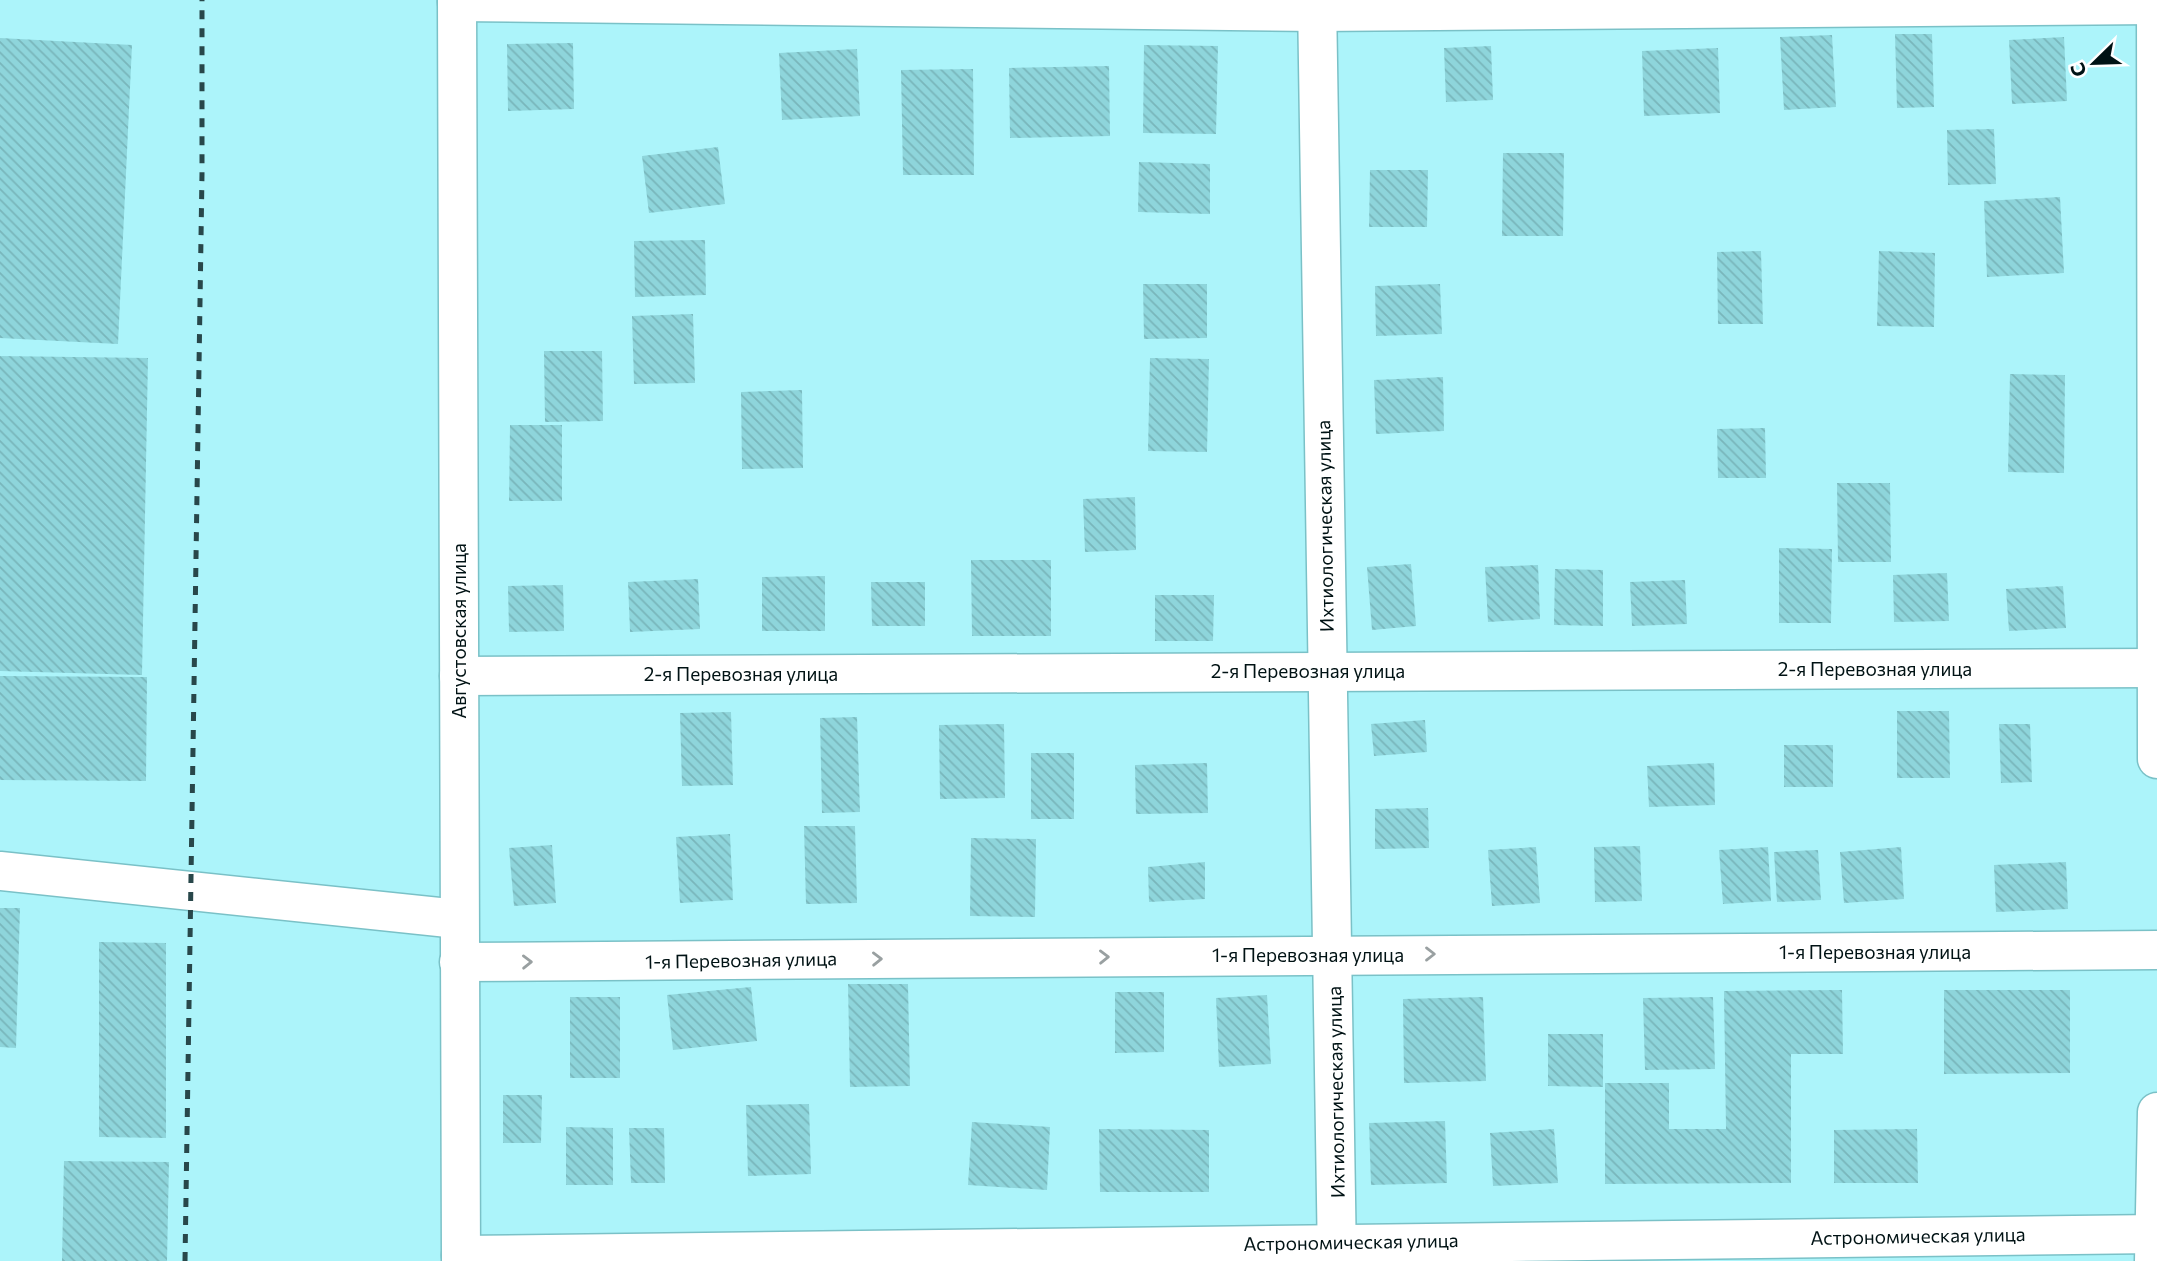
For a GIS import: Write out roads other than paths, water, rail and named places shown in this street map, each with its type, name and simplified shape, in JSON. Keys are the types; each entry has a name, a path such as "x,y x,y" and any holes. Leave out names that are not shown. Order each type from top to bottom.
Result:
{"street":[{"path":"457,1 1317,6 2156,3 2157,759"},
{"name":"Августовская улица","path":"457,1 461,1258"},
{"name":"Ихтиологическая улица","path":"1317,6 1337,1252"},
{"name":"2-я Перевозная улица","path":"459,676 2156,668"},
{"path":"0,871 458,919"},
{"name":"1-я Перевозная улица","path":"459,962 2157,950"},
{"path":"2155,1243 2157,1112"},
{"name":"Астрономическая улица","path":"461,1258 2155,1243"}],"railway":[{"path":"185,1261 202,174 202,0"}]}
